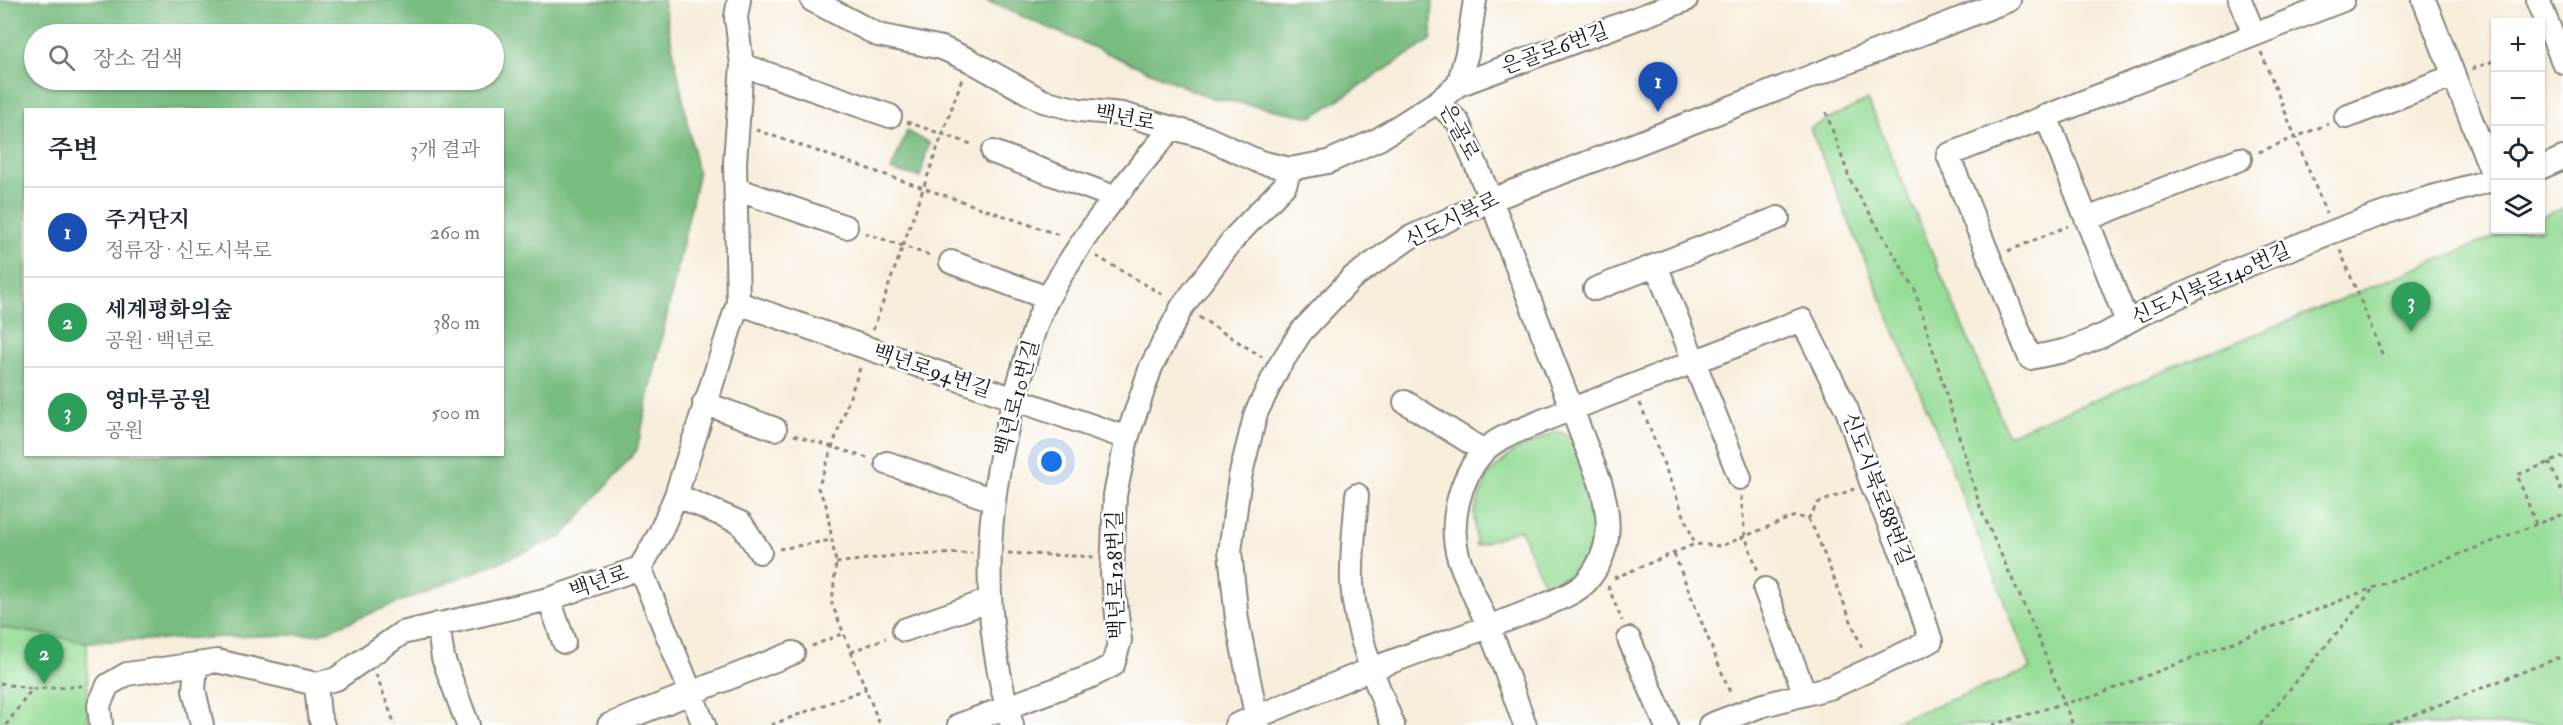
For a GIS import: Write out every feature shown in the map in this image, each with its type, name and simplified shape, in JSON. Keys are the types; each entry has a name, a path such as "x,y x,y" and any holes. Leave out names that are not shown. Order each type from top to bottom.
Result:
{"street":[{"name":"백년로","path":"316,684 336,678 402,633 549,599 640,568 660,533 676,495 704,402 738,303 737,123 742,65 736,16 739,0"},
{"name":"백년로","path":"812,0 878,35 942,48 969,60 1043,101 1079,110 1122,114 1205,137 1260,162 1290,169 1328,162 1369,143 1437,102"},
{"name":"은골로","path":"1475,0 1467,53 1458,85 1437,102 1458,122 1491,200"},
{"name":"은골로6번길","path":"1458,85 1686,0"},
{"name":"신도시북로","path":"1250,722 1230,551 1240,477 1257,413 1278,368 1301,332 1352,278 1409,238 1491,200 2009,0"},
{"path":"2240,0 2254,34"},
{"name":"신도시북로140번길","path":"2343,0 1948,155 2030,358 2068,350 2104,335 2243,267 2333,231 2425,199 2492,180"},
{"path":"2424,0 2491,169"},
{"path":"2538,0 2563,62"},
{"path":"742,65 890,116"},
{"path":"2346,117 2454,76"},
{"path":"2046,116 2127,322"},
{"name":"백년로10번길","path":"1009,716 998,669 988,601 993,500 1014,399 1038,318 1047,298 1114,197 1172,128"},
{"path":"993,152 1114,197"},
{"path":"2545,166 2563,158"},
{"path":"2086,219 2240,159"},
{"name":"백년로128번길","path":"1009,716 1113,665 1120,640 1112,573 1115,495 1127,438 1151,366 1182,307 1235,237 1285,185 1290,169"},
{"path":"736,189 846,227"},
{"path":"1250,722 1372,669 1489,628 1558,599 1586,583 1601,561 1608,533 1608,507 1491,200"},
{"path":"1595,289 1778,218"},
{"path":"951,262 1047,298"},
{"path":"1656,265 1740,478"},
{"name":"백년로94번길","path":"738,303 1127,438"},
{"name":"신도시북로88번길","path":"1525,725 1489,628 1459,558 1455,533 1457,502 1470,471 1484,451 1504,438 1802,321 1847,410 1871,482 1905,560 1931,641 1832,687 1738,714 1710,725"},
{"path":"704,402 775,429"},
{"path":"1406,402 1484,451"},
{"path":"886,464 993,500"},
{"path":"676,495 741,523 760,552"},
{"path":"1358,495 1352,583 1358,618 1372,669 1393,725"},
{"path":"640,568 704,725"},
{"path":"1765,589 1805,694"},
{"name":"백년로","path":"549,599 564,642"},
{"path":"904,630 988,601"},
{"path":"438,624 443,658 468,725"},
{"path":"1629,639 1666,725"},
{"path":"609,725 794,653"},
{"path":"101,725 99,705 108,685 127,675 217,661 316,684 319,715 323,725"},
{"path":"196,664 194,690 202,725"},
{"path":"959,725 1009,716"}],"path":[{"path":"2254,34 2383,356"},
{"path":"880,725 832,604 836,564 826,505 818,488 969,60"},
{"path":"2454,76 2491,62"},
{"path":"1826,112 1850,180 1915,290 1981,510 2073,725"},
{"path":"890,116 993,152"},
{"path":"2240,159 2346,117"},
{"path":"737,123 1067,238 1278,368"},
{"path":"1990,259 2086,219"},
{"path":"846,227 951,262"},
{"path":"1633,386 1695,544"},
{"path":"775,429 886,464"},
{"path":"2536,524 2517,475 2563,457"},
{"path":"2549,462 2563,495"},
{"path":"1740,478 1745,537 1765,589"},
{"path":"1808,519 1818,503 1871,482"},
{"path":"1992,725 2092,697 2563,514"},
{"path":"1629,639 1606,581 1695,544 1721,546 1796,516 1808,519 1815,531 1870,669"},
{"path":"760,552 832,540"},
{"path":"1674,554 1738,714"},
{"path":"2260,725 2375,587"},
{"path":"851,652 904,630"},
{"path":"794,653 844,633"},
{"path":"369,656 395,725"},
{"path":"2388,725 2563,656"},
{"path":"0,683 32,689 108,685"},
{"path":"6,725 32,689"},
{"path":"771,725 866,689"}],"green space":[{"path":"0,0 663,0 698,175 637,450 562,537 319,634 87,642 0,627"},
{"path":"985,0 1433,0 1431,40 1312,117 1208,97"},
{"path":"1868,100 2008,435 2501,234 2545,234 2545,215 2563,208 2563,725 1885,725 2031,669 1948,459 1810,128"},
{"path":"907,131 929,143 920,177 891,170"},
{"path":"1557,431 1572,437 1583,469 1593,505 1594,541 1589,557 1579,570 1544,584 1520,529 1476,546 1474,511 1488,475 1514,451"},
{"path":"0,627 87,642 88,725 0,725"}],"place":[{"name":"주거단지","path":"1658,112"},
{"name":"영마루공원","path":"2411,332"},
{"name":"세계평화의숲","path":"44,684"}]}
